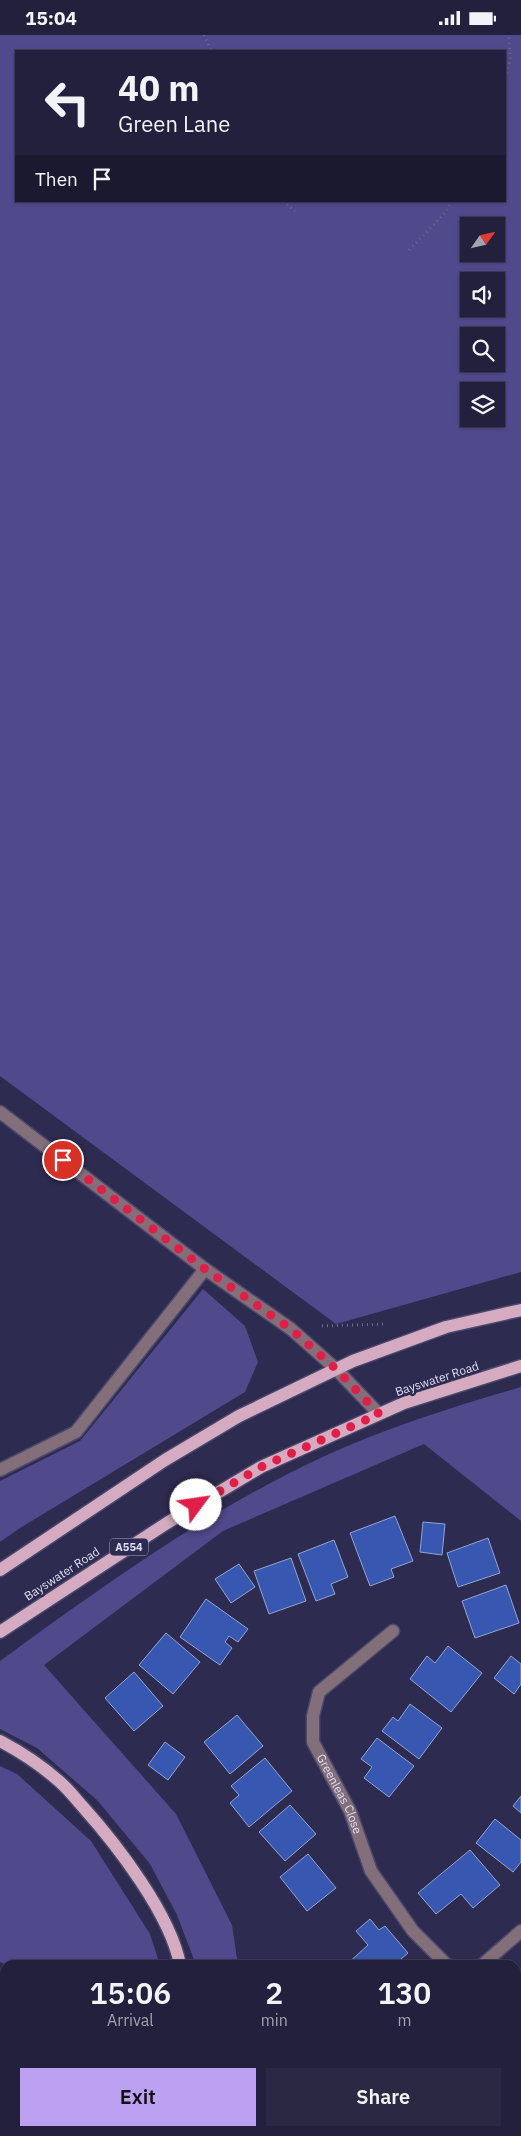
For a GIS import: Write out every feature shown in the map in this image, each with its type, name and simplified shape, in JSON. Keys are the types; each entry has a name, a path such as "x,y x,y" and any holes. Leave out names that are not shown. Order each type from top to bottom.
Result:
{"main road":[{"path":"0,1570 165,1460 239,1416 336,1369 446,1327 521,1309"},
{"name":"Bayswater Road","path":"0,1632 167,1523 261,1467 404,1403 521,1366"},
{"path":"0,1741 12,1747 61,1782 104,1830 149,1893 177,1949 179,1960"}],"street":[{"path":"0,1112 205,1269 291,1329 336,1369 379,1414"},
{"path":"0,1470 76,1432 205,1269"},
{"name":"Greenleas Close","path":"393,1631 319,1692 313,1716 313,1742 350,1811 371,1871 413,1931 442,1960"},
{"path":"488,1960 521,1931"}],"path":[{"path":"204,35 211,50"},
{"path":"506,74 510,60 509,35"},
{"path":"284,202 296,211"},
{"path":"408,249 445,213 451,202"},
{"path":"291,1329 340,1324 392,1324"}],"shaded area":[{"path":"0,35 521,35 521,1272 336,1324 0,1076"},
{"path":"203,1289 245,1326 258,1362 245,1392 0,1542 0,1481 80,1441"},
{"path":"521,1387 521,1521 424,1444 223,1531 44,1665 176,1814 232,1925 237,1960 194,1960 177,1915 150,1864 97,1800 37,1748 0,1729 0,1661 159,1549 242,1498 329,1454 376,1434 448,1409"},
{"path":"0,1766 17,1774 91,1841 150,1934 158,1960 0,1960"}],"building":[{"path":"395,1516 413,1561 391,1569 394,1577 370,1586 350,1533"},
{"path":"423,1522 445,1524 442,1555 420,1552"},
{"path":"488,1538 500,1573 458,1587 447,1553"},
{"path":"334,1540 348,1577 331,1584 335,1594 316,1601 298,1554"},
{"path":"291,1558 306,1601 269,1614 254,1571"},
{"path":"239,1564 255,1587 231,1603 215,1579"},
{"path":"506,1585 519,1623 475,1638 462,1601"},
{"path":"206,1599 248,1629 238,1642 229,1636 225,1642 232,1648 220,1665 180,1637"},
{"path":"166,1633 200,1662 173,1694 139,1665"},
{"path":"448,1646 482,1673 451,1712 410,1679 427,1656 435,1663"},
{"path":"511,1656 521,1664 521,1684 514,1694 494,1678"},
{"path":"134,1672 163,1706 134,1731 105,1698"},
{"path":"410,1704 442,1728 419,1759 382,1731 393,1717 398,1721"},
{"path":"237,1715 263,1746 230,1774 204,1742"},
{"path":"377,1738 414,1766 389,1797 364,1778 372,1767 361,1759"},
{"path":"165,1742 185,1757 168,1780 148,1765"},
{"path":"265,1758 292,1791 249,1827 230,1803 239,1795 231,1786"},
{"path":"521,1796 521,1813 513,1806"},
{"path":"290,1805 316,1834 285,1861 259,1832"},
{"path":"495,1819 521,1840 521,1862 513,1872 476,1843"},
{"path":"470,1850 500,1885 473,1908 461,1894 436,1914 418,1893"},
{"path":"308,1854 336,1888 307,1911 280,1877"},
{"path":"370,1919 379,1930 385,1926 408,1953 400,1960 352,1960 368,1945 356,1931"}],"route":[{"path":"63,1160 205,1269 291,1329 336,1369 379,1414 261,1467 196,1505"}]}
